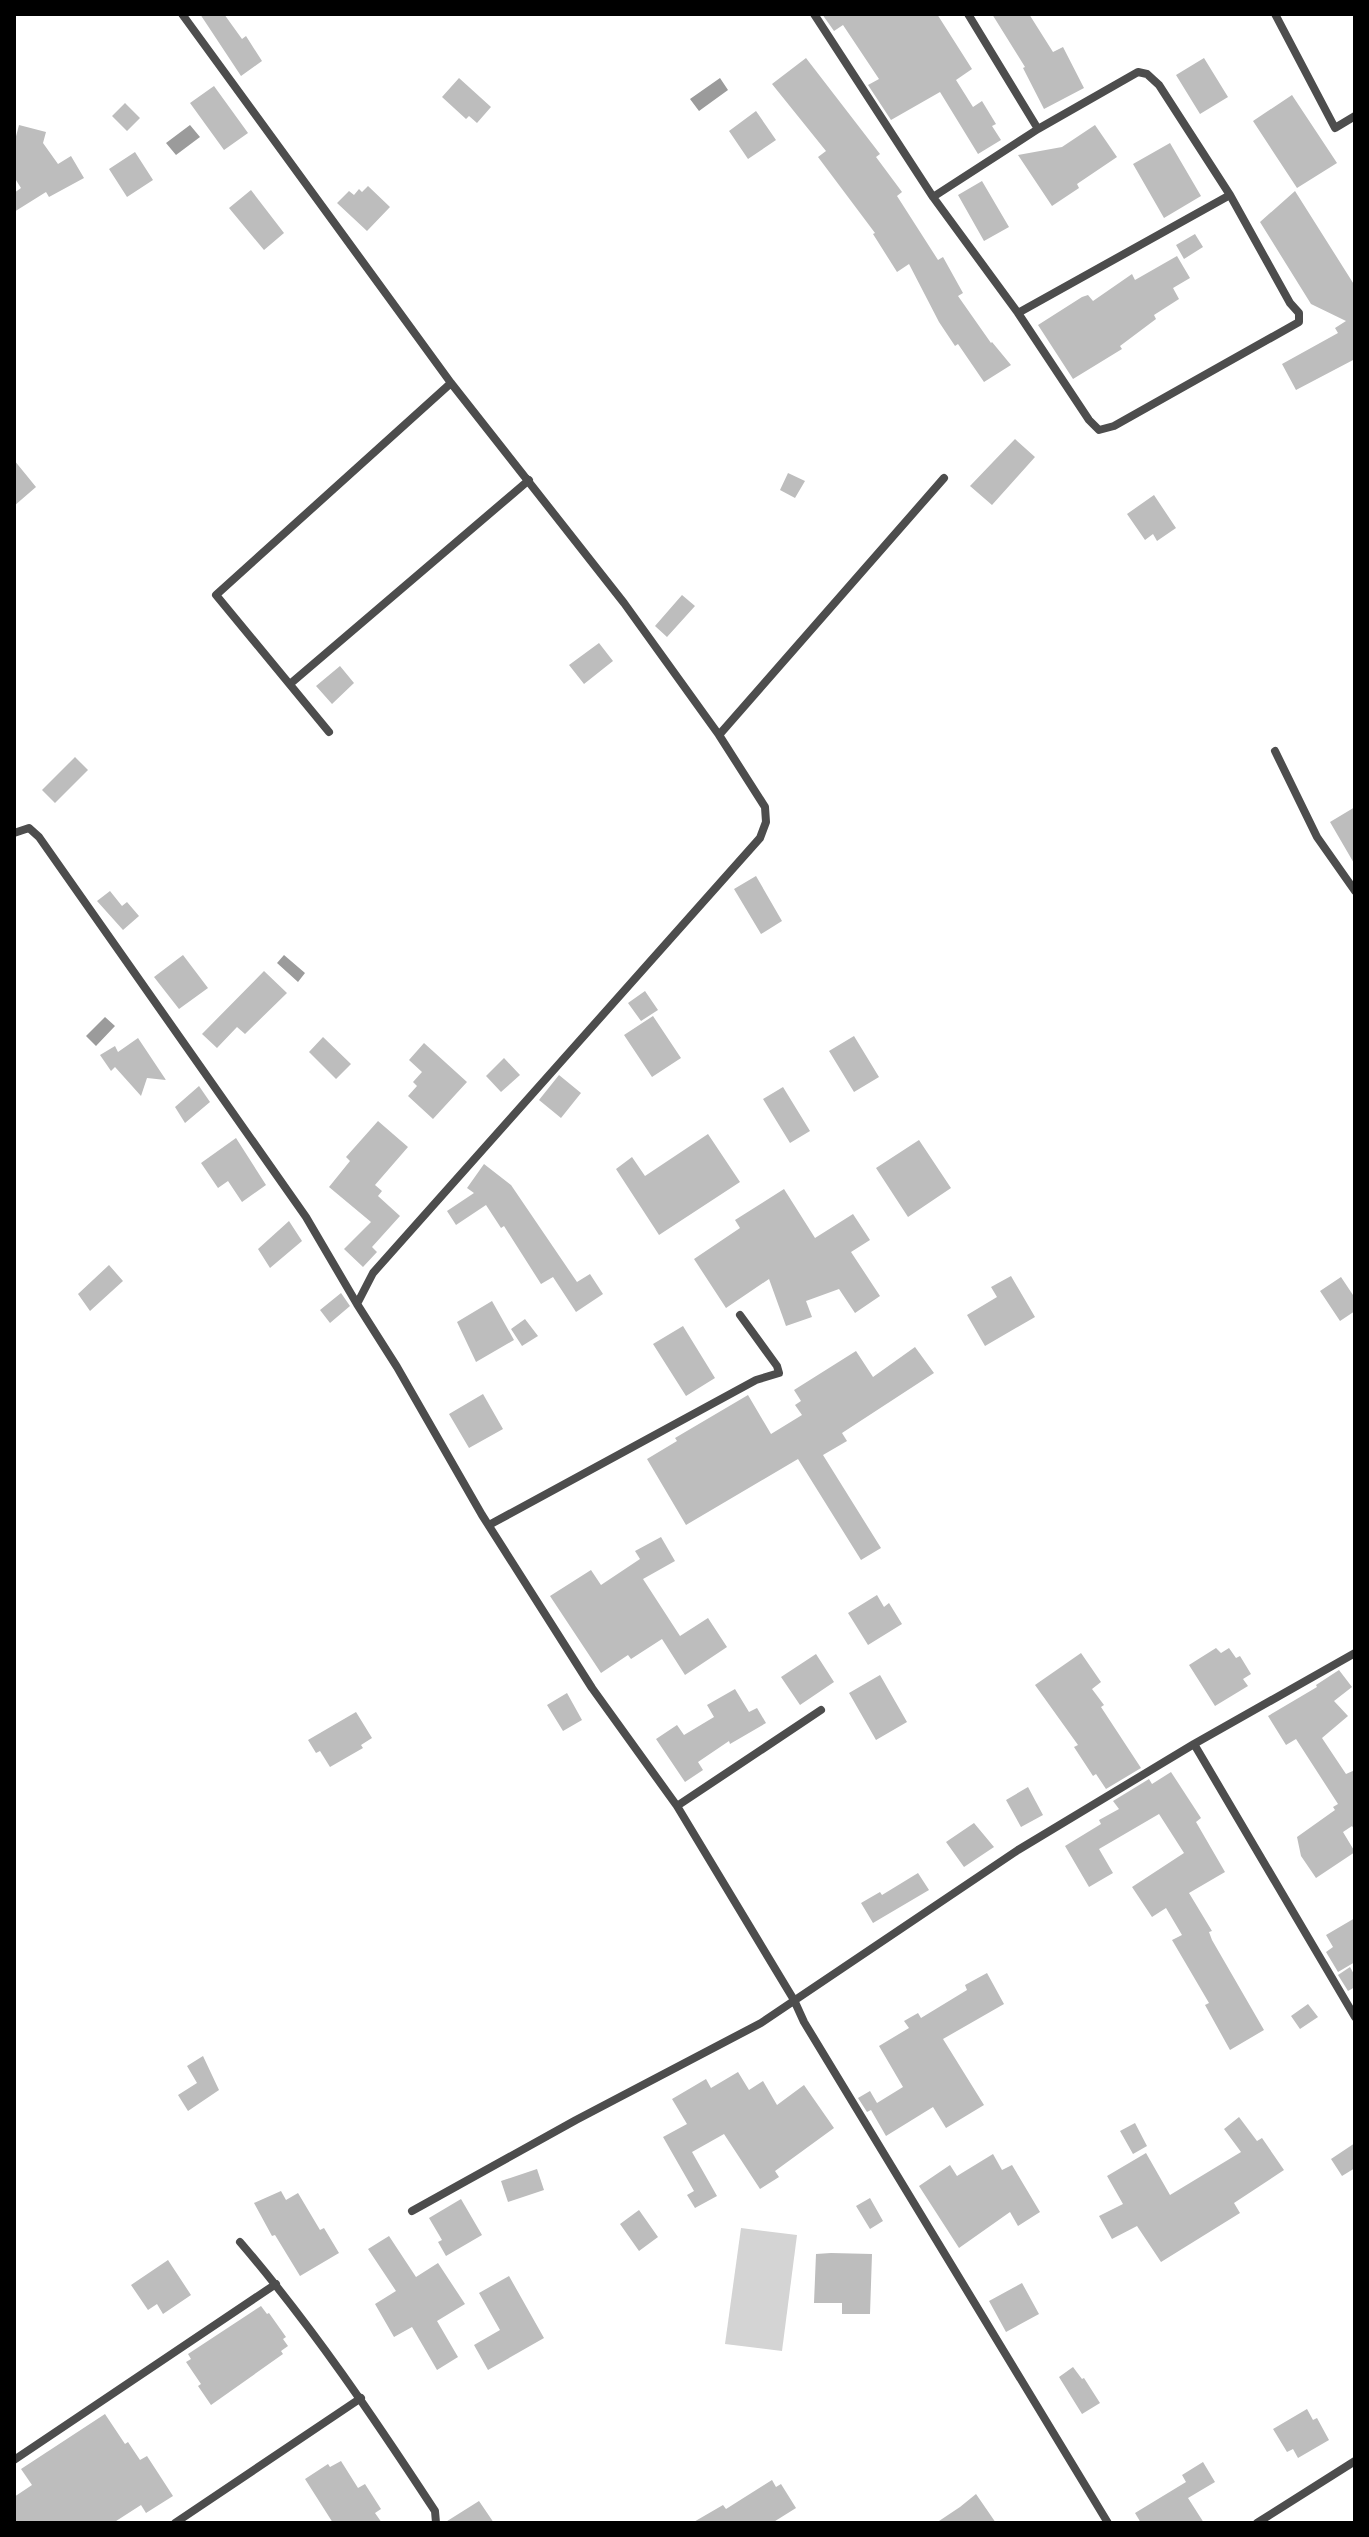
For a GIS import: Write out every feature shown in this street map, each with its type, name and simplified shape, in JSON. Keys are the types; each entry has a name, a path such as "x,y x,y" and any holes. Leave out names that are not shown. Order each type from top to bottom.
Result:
{"street":[{"path":"182,14 451,383 624,603 719,735 765,807 766,822 760,838 373,1273 357,1304"},
{"path":"814,14 933,197 1099,430 1114,426 1299,322 1299,313 1290,303 1230,195 1159,85 1147,74 1138,72 1038,129 933,197"},
{"path":"968,14 1038,129"},
{"path":"1275,14 1335,128 1355,116"},
{"path":"1018,313 1230,195"},
{"path":"329,732 216,595 451,383"},
{"path":"719,735 944,478"},
{"path":"290,684 529,480"},
{"path":"1275,751 1317,837 1355,891"},
{"path":"14,833 29,828 39,837 306,1217 489,1525 592,1688 677,1806 794,2000 804,2022 1108,2523"},
{"path":"489,1525 756,1380 779,1373 740,1315"},
{"path":"412,2211 761,2023 1018,1850 1194,1744 1355,1653"},
{"path":"677,1806 821,1710"},
{"path":"1194,1744 1355,2017"},
{"path":"781,2009 784,1983"},
{"path":"240,2242 276,2284 361,2398 435,2511 436,2523"},
{"path":"14,2460 276,2284"},
{"path":"175,2523 361,2398"},
{"path":"1257,2523 1355,2461"}],"shaded area":[{"path":"720,78 728,90 699,111 690,99"},
{"path":"190,125 200,137 176,155 166,143"},
{"path":"284,955 305,973 298,982 277,963"},
{"path":"105,1017 115,1026 96,1046 86,1036"},
{"path":"741,2228 797,2235 782,2351 725,2344"}],"building":[{"path":"200,14 224,14 242,39 246,36 262,61 241,76"},
{"path":"822,14 937,14 972,69 956,80 973,107 982,101 996,124 992,126 1001,140 978,154 940,92 891,120 868,85 879,79 843,25 834,31"},
{"path":"992,14 1029,14 1053,52 1063,47 1084,88 1044,109 1025,67"},
{"path":"806,58 880,154 876,157 902,192 897,196 938,260 943,257 963,293 958,296 991,343 1011,365 984,382 939,322 909,264 897,272 875,233 818,157 826,151 772,84"},
{"path":"1204,58 1228,97 1200,114 1176,75"},
{"path":"459,78 491,107 477,123 469,116 466,119 442,97"},
{"path":"214,86 248,133 224,150 190,103"},
{"path":"1292,95 1337,163 1297,188 1253,121"},
{"path":"125,103 140,118 127,131 112,116"},
{"path":"756,111 776,140 748,159 729,131"},
{"path":"19,125 46,132 43,143 58,164 71,156 84,178 49,197 46,192 14,212 14,193 21,188 14,177 14,144"},
{"path":"1095,125 1117,157 1077,184 1079,188 1052,206 1018,155 1062,147"},
{"path":"1170,143 1201,196 1164,218 1133,164"},
{"path":"135,152 153,180 127,197 109,169"},
{"path":"982,181 1009,227 984,241 958,195"},
{"path":"368,186 390,207 367,231 337,203 349,191 354,195"},
{"path":"251,190 284,233 264,250 229,208"},
{"path":"1295,191 1355,286 1355,359 1296,390 1282,364 1338,333 1335,328 1346,321 1311,304 1260,222"},
{"path":"1195,234 1203,247 1184,259 1176,245"},
{"path":"1177,256 1190,278 1173,288 1179,299 1154,315 1156,319 1120,346 1122,349 1073,379 1038,325 1082,297 1088,295 1093,301 1132,274 1135,280"},
{"path":"1015,439 1035,457 992,505 970,486"},
{"path":"14,460 36,487 14,506"},
{"path":"788,473 805,481 795,498 780,490"},
{"path":"1154,495 1176,528 1157,541 1153,534 1145,540 1127,514"},
{"path":"682,595 695,606 667,637 655,626"},
{"path":"599,643 613,661 584,684 569,665"},
{"path":"340,666 354,683 332,704 316,686"},
{"path":"75,757 88,770 55,803 42,790"},
{"path":"1355,807 1355,865 1330,822"},
{"path":"756,876 782,921 761,934 734,889"},
{"path":"110,891 122,906 127,902 139,916 123,930 97,901"},
{"path":"183,955 208,988 179,1009 154,977"},
{"path":"264,971 287,993 245,1034 237,1027 217,1048 202,1034"},
{"path":"645,991 658,1010 641,1021 628,1003"},
{"path":"653,1016 681,1058 652,1077 624,1035"},
{"path":"854,1036 879,1077 854,1092 829,1051"},
{"path":"323,1037 351,1064 336,1079 309,1052"},
{"path":"138,1038 166,1080 147,1078 141,1096 115,1067 111,1071 100,1055 115,1046 118,1052"},
{"path":"424,1043 467,1082 433,1119 408,1096 417,1086 413,1082 422,1072 409,1060"},
{"path":"504,1058 520,1075 501,1092 486,1076"},
{"path":"559,1075 581,1093 561,1118 539,1100"},
{"path":"199,1086 210,1102 185,1123 175,1107"},
{"path":"783,1087 810,1131 790,1143 763,1099"},
{"path":"378,1121 408,1147 375,1185 382,1191 378,1196 400,1216 372,1247 377,1252 363,1267 344,1249 371,1222 329,1187 350,1161 346,1157"},
{"path":"708,1134 740,1182 659,1235 616,1169 632,1157 645,1176"},
{"path":"236,1138 266,1185 242,1202 228,1181 218,1188 201,1163"},
{"path":"919,1140 951,1188 908,1217 876,1168"},
{"path":"484,1164 511,1185 577,1282 590,1274 603,1294 576,1312 553,1277 541,1284 504,1226 501,1228 486,1205 456,1225 447,1211 474,1193 467,1188"},
{"path":"784,1189 815,1238 853,1214 870,1240 851,1252 880,1296 855,1313 839,1289 806,1301 812,1317 786,1326 769,1279 726,1308 694,1259 740,1228 735,1220"},
{"path":"289,1221 302,1241 270,1268 258,1249"},
{"path":"109,1265 123,1281 90,1311 78,1294"},
{"path":"1011,1276 1035,1317 985,1346 967,1315 997,1297 991,1287"},
{"path":"1341,1277 1355,1298 1355,1311 1340,1321 1320,1291"},
{"path":"341,1293 350,1306 330,1323 320,1310"},
{"path":"492,1301 514,1340 476,1362 457,1322"},
{"path":"525,1319 538,1336 522,1346 511,1329"},
{"path":"683,1326 715,1378 686,1396 653,1344"},
{"path":"915,1347 934,1373 842,1433 847,1441 823,1455 881,1548 861,1560 798,1459 686,1525 647,1459 677,1441 675,1438 748,1395 771,1434 802,1415 795,1405 801,1401 794,1390 856,1351 873,1377"},
{"path":"483,1394 503,1429 469,1448 449,1414"},
{"path":"661,1537 675,1561 643,1579 680,1636 708,1618 727,1647 685,1675 662,1639 631,1659 628,1655 601,1673 550,1596 591,1570 601,1585 640,1559 635,1551"},
{"path":"877,1595 884,1607 889,1603 902,1624 868,1645 848,1613"},
{"path":"1216,1648 1221,1653 1229,1648 1236,1658 1240,1656 1251,1674 1243,1679 1248,1686 1215,1706 1189,1665"},
{"path":"1081,1653 1101,1682 1092,1689 1104,1705 1101,1707 1141,1768 1106,1789 1096,1774 1093,1776 1074,1747 1078,1745 1035,1685"},
{"path":"816,1654 834,1682 800,1705 781,1677"},
{"path":"1339,1670 1352,1687 1334,1701 1348,1716 1322,1738 1346,1774 1355,1770 1355,1831 1352,1826 1343,1832 1355,1852 1316,1878 1301,1856 1297,1837 1335,1810 1333,1807 1338,1804 1296,1739 1286,1745 1268,1716"},
{"path":"880,1675 907,1722 876,1740 849,1693"},
{"path":"735,1689 749,1712 757,1708 766,1723 730,1744 729,1741 698,1762 703,1770 685,1782 656,1739 677,1725 684,1735 714,1717 707,1705"},
{"path":"567,1693 582,1720 563,1731 547,1705"},
{"path":"356,1712 372,1738 361,1745 363,1748 330,1767 308,1740"},
{"path":"1171,1772 1201,1818 1196,1822 1225,1872 1189,1893 1264,2030 1230,2050 1205,2005 1209,2003 1172,1940 1182,1935 1166,1908 1152,1917 1132,1887 1184,1853 1159,1814 1099,1849 1113,1873 1089,1887 1065,1846 1119,1809 1113,1801 1149,1779 1152,1784"},
{"path":"1028,1787 1043,1815 1021,1827 1006,1800"},
{"path":"974,1823 994,1847 964,1867 946,1842"},
{"path":"918,1873 929,1890 873,1923 861,1903 880,1892 882,1895"},
{"path":"1355,1918 1355,1962 1338,1972 1326,1952 1333,1947 1326,1935"},
{"path":"1350,1967 1355,1976 1355,1987 1348,1991 1338,1975"},
{"path":"987,1973 1004,2004 943,2039 984,2105 946,2128 933,2107 886,2136 871,2110 867,2112 858,2098 870,2091 877,2103 903,2087 879,2046 909,2028 904,2021 918,2013 921,2018 967,1990 965,1985"},
{"path":"1308,2004 1318,2017 1300,2029 1291,2016"},
{"path":"203,2056 219,2090 188,2111 178,2095 197,2083 187,2066"},
{"path":"738,2072 749,2090 763,2081 777,2105 804,2085 834,2128 775,2171 779,2177 760,2189 724,2134 692,2152 717,2196 695,2208 687,2195 694,2191 663,2137 687,2124 672,2099 706,2079 711,2088"},
{"path":"1239,2117 1257,2141 1262,2138 1284,2170 1234,2203 1240,2213 1161,2262 1137,2226 1112,2239 1099,2216 1123,2204 1107,2176 1146,2153 1170,2195 1241,2152 1224,2129"},
{"path":"1135,2123 1147,2146 1133,2154 1120,2131"},
{"path":"1355,2143 1355,2168 1342,2176 1331,2159"},
{"path":"993,2154 1002,2170 1012,2165 1040,2212 1018,2226 1010,2212 959,2248 919,2186 950,2165 957,2176"},
{"path":"537,2169 544,2190 508,2202 501,2181"},
{"path":"281,2191 286,2200 298,2193 320,2230 324,2228 339,2253 300,2276 254,2203"},
{"path":"870,2198 883,2221 870,2229 856,2206"},
{"path":"461,2199 482,2235 446,2256 438,2242 442,2240 429,2218"},
{"path":"639,2210 658,2237 639,2251 620,2224"},
{"path":"389,2236 416,2277 438,2263 465,2304 437,2321 458,2357 437,2370 412,2327 394,2337 375,2304 396,2291 368,2249"},
{"path":"816,2254 872,2254 870,2314 842,2314 842,2303 814,2303"},
{"path":"168,2260 191,2295 163,2314 157,2304 148,2310 131,2285"},
{"path":"509,2276 544,2338 488,2370 474,2345 500,2330 479,2293"},
{"path":"1022,2283 1039,2314 1006,2332 989,2301"},
{"path":"261,2306 286,2337 283,2339 288,2346 281,2351 283,2354 211,2405 186,2362 191,2359 188,2354"},
{"path":"1073,2367 1100,2403 1082,2414 1059,2377"},
{"path":"1307,2409 1313,2420 1317,2418 1329,2440 1298,2458 1293,2449 1287,2452 1273,2429"},
{"path":"105,2414 140,2460 147,2456 173,2496 146,2513 141,2505 113,2523 14,2523 14,2497 32,2485 21,2469"},
{"path":"341,2461 358,2488 365,2484 381,2509 375,2513 382,2523 333,2523 305,2479 328,2464 330,2467"},
{"path":"1203,2462 1215,2482 1188,2498 1204,2523 1141,2523 1135,2513 1186,2482 1182,2475"},
{"path":"772,2480 776,2487 781,2484 796,2508 772,2523 692,2523 723,2505 726,2509"},
{"path":"976,2494 996,2523 936,2523 960,2507"},
{"path":"479,2501 494,2523 444,2523"}]}
